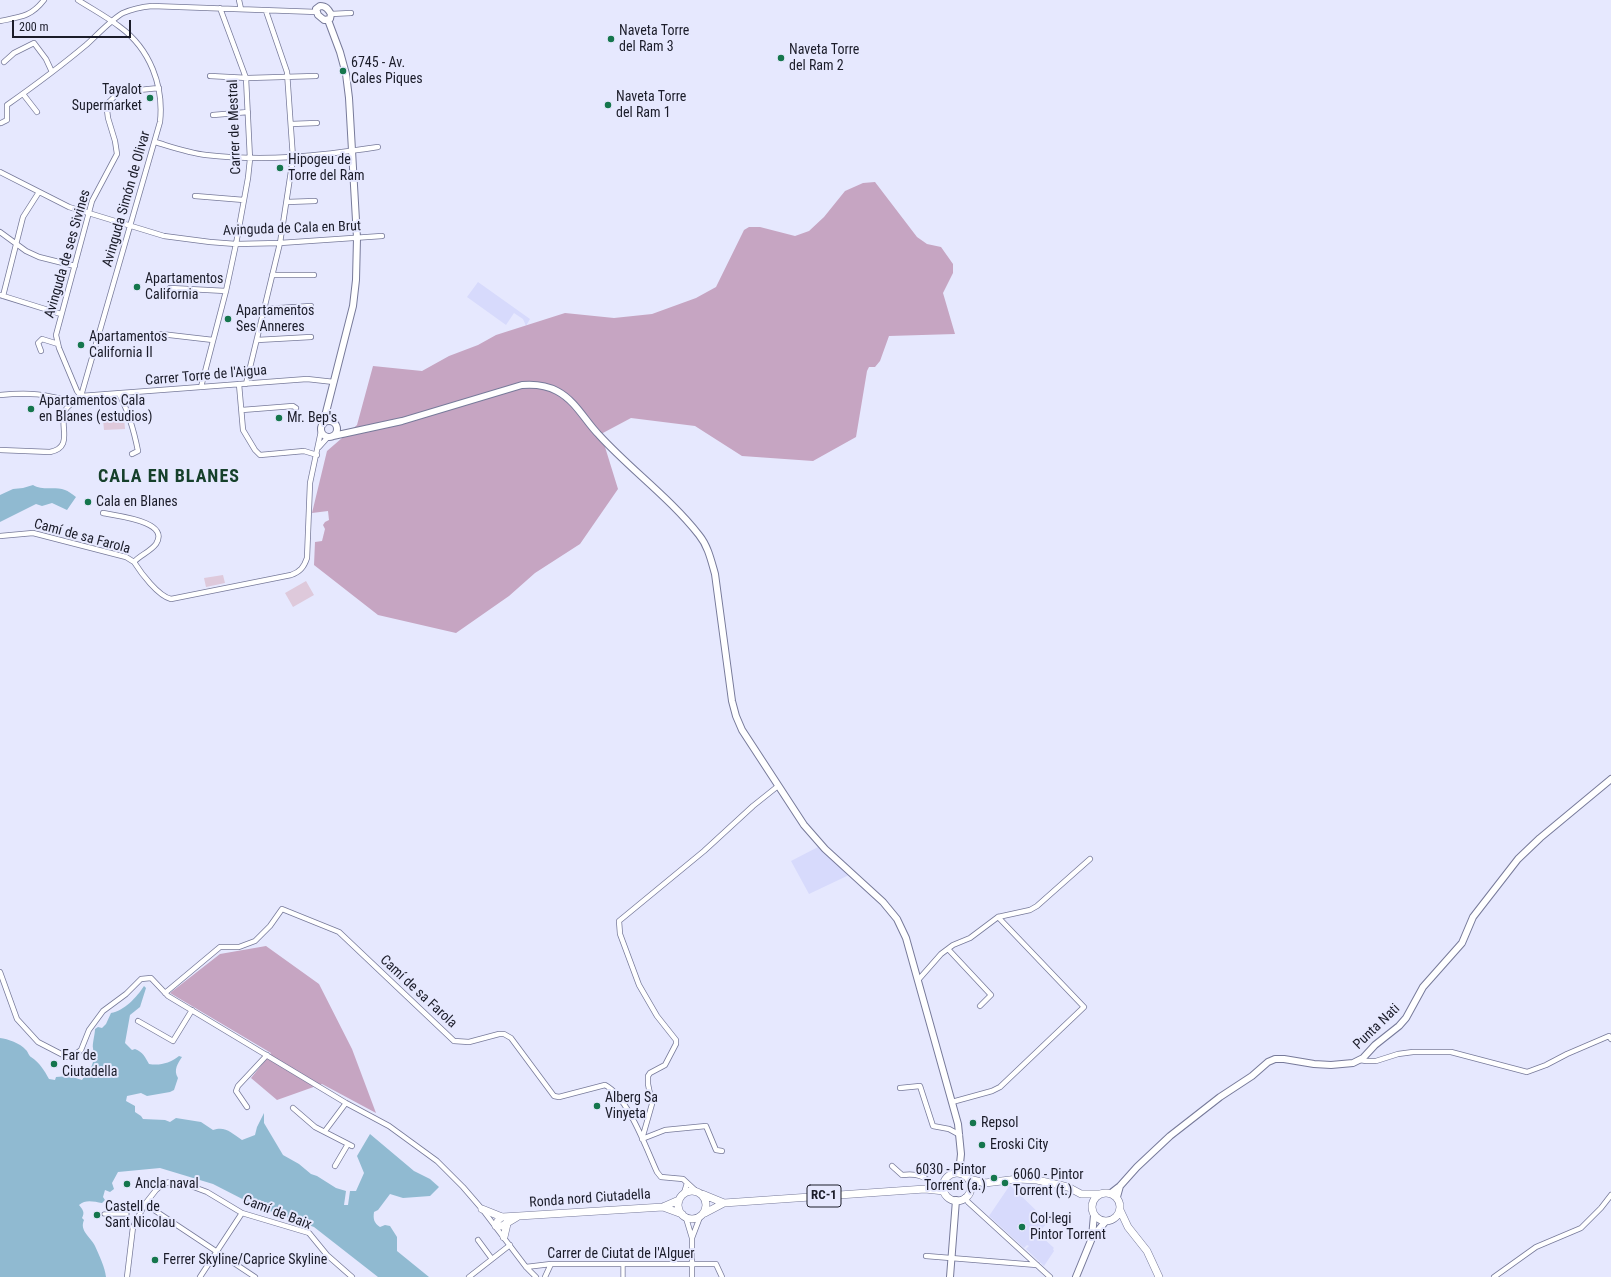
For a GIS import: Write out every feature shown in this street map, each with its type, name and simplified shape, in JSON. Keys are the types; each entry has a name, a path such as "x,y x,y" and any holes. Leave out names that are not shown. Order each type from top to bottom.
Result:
{"main road":[{"name":"RC-1","path":"924,1189 936,1186 945,1181 951,1174 959,1173"},
{"path":"959,1173 966,1176 971,1187 967,1196"},
{"path":"968,1179 985,1183 1018,1179 1037,1180 1068,1187 1082,1194 1092,1206 1094,1215 1101,1221 1107,1221 1128,1227"},
{"path":"945,1181 944,1191 948,1197 956,1200 967,1196 985,1183"},
{"name":"RC-1","path":"684,1216 692,1219 724,1203 924,1189 944,1191"},
{"path":"684,1216 679,1210 679,1200 684,1193 688,1191 699,1193 707,1204 702,1215"},
{"name":"RC-1","path":"699,1193 724,1203"},
{"path":"1082,1194 1114,1195 1120,1203 1120,1210 1128,1227 1147,1251 1159,1277"},
{"path":"1092,1206 1094,1199 1100,1194"},
{"name":"Ronda nord Ciutadella","path":"519,1216 662,1207 679,1200"},
{"name":"Ronda nord Ciutadella","path":"662,1207 684,1216"},
{"name":"RC-1","path":"482,1209 502,1217 519,1216"},
{"path":"1107,1221 1116,1217 1120,1210"},
{"path":"502,1217 498,1220 496,1226 507,1224 519,1216"},
{"path":"504,1237 507,1224"}],"street":[{"path":"0,21 31,14 44,0"},
{"name":"Avinguda Simón de Olivar","path":"78,0 130,35 141,48 153,68 159,88 161,113 155,142 80,396"},
{"path":"239,0 241,9"},
{"path":"103,512 148,523 155,528 158,538 156,544 134,562 162,595 171,599 291,575 299,572 304,566 307,558 310,483 352,306 356,280 357,238 349,98 346,74 340,52 328,20 320,17 317,12 318,7 322,3 331,14 331,18 328,20"},
{"path":"1,124 7,120 7,105 85,46 123,13 141,7 152,6 317,12"},
{"name":"Carrer de Mestral","path":"201,387 226,292 244,200 250,158 246,78 220,8"},
{"path":"246,384 280,243 294,158 288,78 266,11"},
{"path":"331,14 351,13"},
{"path":"4,62 14,53 34,43 46,59 52,72"},
{"path":"210,76 246,78 316,76"},
{"name":"Avinguda de ses Sivines","path":"80,396 58,344 56,335 95,194 115,161 117,154 115,141 106,110 108,103 113,96 119,92 159,88"},
{"path":"23,94 37,112"},
{"path":"213,115 248,112"},
{"path":"291,124 317,123"},
{"path":"155,142 205,155 250,158 294,158 378,147"},
{"name":"Avinguda de Cala en Brut","path":"0,172 69,207 164,236 236,244 280,243 382,236"},
{"path":"39,192 23,217 2,296 61,314"},
{"path":"195,196 244,200"},
{"path":"287,202 315,201"},
{"path":"0,232 26,251 75,266"},
{"path":"272,275 314,275"},
{"path":"170,288 226,292"},
{"path":"264,309 311,306"},
{"path":"161,334 213,340"},
{"path":"257,340 311,337"},
{"path":"41,351 38,343 42,339 58,344"},
{"name":"Carrer Torre de l'Aigua","path":"80,396 307,379 334,382"},
{"path":"239,384 243,430 255,450 260,455 304,451 317,453"},
{"path":"322,428 323,434 331,436 402,421 522,385 534,384 547,387 558,391 570,400 599,435 700,536 710,555 715,574 732,701 742,730 804,825 825,849 882,902 897,920 906,938 919,979 960,1135 961,1154 959,1173"},
{"path":"0,395 24,393 41,394 74,402"},
{"path":"119,394 127,410 134,430 138,451 132,454"},
{"path":"65,412 68,407 78,400 80,396"},
{"path":"0,450 50,452 57,451 62,447 64,440 65,412 60,398"},
{"path":"317,453 323,442 337,430 333,423 330,400"},
{"path":"242,410 293,406 296,408"},
{"path":"322,428 328,422 333,423 340,428 351,431"},
{"name":"Camí de sa Farola","path":"0,536 33,533 126,557 134,562"},
{"name":"Punta Nati","path":"1114,1195 1137,1167 1170,1136 1220,1097 1252,1076 1268,1062 1275,1059 1284,1059 1331,1065 1353,1063 1360,1060 1406,1018 1423,987 1462,943 1473,917 1518,859 1540,838 1611,779"},
{"path":"642,1139 652,1104 648,1076 650,1073 665,1065 676,1044 676,1040 657,1016 639,985 620,934 619,921 704,851 753,806 778,786"},
{"path":"919,979 935,959 948,949 970,938 998,917 1030,910 1037,906 1090,859"},
{"name":"Camí de sa Farola","path":"165,993 220,947 240,947 255,941 270,926 282,909 339,932 454,1041 469,1042 499,1034 504,1034 511,1038 554,1096 559,1097 605,1085 609,1086 625,1103 657,1172 661,1177 683,1179 687,1182"},
{"path":"952,1102 992,1091 1000,1087 1084,1007 998,917"},
{"path":"948,949 991,995 980,1006"},
{"path":"0,972 17,1019 38,1042 67,1057 73,1056 82,1048 89,1030 103,1011 126,994 141,979 151,978 168,996 346,1103 389,1126 436,1161 482,1209 526,1267 536,1277"},
{"path":"138,1021 173,1041 192,1010"},
{"path":"1360,1060 1376,1060 1412,1052 1452,1052 1527,1072 1546,1065 1609,1036 1611,1039"},
{"path":"247,1107 236,1091 238,1086 267,1055"},
{"path":"900,1088 920,1086 933,1126 949,1129 960,1135"},
{"path":"325,1131 346,1103"},
{"path":"293,1108 316,1127 350,1145 335,1166"},
{"path":"642,1139 665,1130 706,1126 716,1150 722,1151"},
{"path":"892,1166 902,1175 915,1174 929,1180 936,1186"},
{"name":"Camí de Baix","path":"127,1277 133,1227 156,1190 163,1184 170,1182 183,1183 206,1192 242,1213 309,1233 327,1256 352,1277"},
{"path":"684,1193 687,1182 699,1193"},
{"path":"1494,1277 1536,1247 1581,1228 1601,1208 1611,1195"},
{"path":"967,1196 968,1202 1050,1277"},
{"path":"950,1277 956,1200"},
{"path":"146,1204 217,1251 248,1275 255,1277"},
{"path":"200,1277 242,1213"},
{"path":"104,1214 127,1214"},
{"path":"692,1238 702,1215"},
{"path":"1092,1238 1094,1215"},
{"path":"684,1216 692,1238 692,1277"},
{"path":"1076,1277 1082,1259 1092,1238 1107,1221"},
{"path":"478,1240 492,1259"},
{"path":"469,1277 510,1245"},
{"path":"926,1256 1037,1265"},
{"path":"545,1277 551,1264"},
{"name":"Carrer de Ciutat de l'Alguer","path":"526,1267 551,1264 716,1264 722,1277"},
{"path":"622,1277 623,1264"}],"shaded area":[{"path":"875,182 917,237 927,244 941,247 953,264 953,273 943,293 955,334 889,336 880,361 875,367 869,367 867,371 856,437 813,461 742,456 695,426 631,418 601,434 618,489 580,544 535,573 509,596 456,633 378,615 314,565 315,542 322,541 325,529 323,525 329,520 328,511 312,513 327,451 357,425 373,366 422,371 449,356 478,345 496,335 565,313 614,318 652,314 696,298 716,287 744,230 749,227 760,227 795,236 809,231 824,217 845,191 863,183"},
{"path":"478,282 530,319 526,326 523,319 514,313 506,325 467,297"},
{"path":"124,418 125,429 104,430 103,420"},
{"path":"33,485 40,488 61,489 76,497 67,510 52,503 42,506 36,504 0,522 0,495 13,489"},
{"path":"223,575 225,583 206,587 204,578"},
{"path":"306,581 314,595 293,607 285,593"},
{"path":"818,847 849,875 809,894 791,861"},
{"path":"266,946 319,984 352,1049 376,1113 322,1084 277,1100 251,1078 271,1053 170,993 220,954"},
{"path":"144,986 146,988 140,1007 130,1015 125,1043 132,1050 135,1049 142,1053 149,1064 153,1065 168,1062 179,1056 182,1057 177,1067 176,1072 178,1078 174,1090 147,1096 141,1093 127,1096 126,1101 135,1106 135,1112 143,1119 165,1120 170,1122 176,1118 201,1122 213,1130 221,1129 228,1131 242,1140 255,1135 264,1113 264,1123 283,1155 299,1164 311,1174 336,1188 346,1191 344,1205 348,1205 350,1191 356,1191 364,1173 357,1156 370,1134 414,1171 430,1179 439,1187 430,1196 403,1198 390,1194 378,1210 374,1212 376,1224 380,1227 385,1225 390,1226 397,1237 397,1251 429,1277 378,1277 314,1227 256,1206 213,1184 160,1168 118,1172 112,1183 114,1189 110,1192 105,1190 103,1197 105,1200 102,1203 87,1201 79,1205 83,1213 82,1218 84,1220 84,1231 95,1246 106,1277 0,1277 0,1038 7,1039 21,1045 42,1067 49,1079 55,1080 56,1077 69,1076 82,1080 93,1062 95,1029 98,1027 102,1028 106,1024 111,1013 116,1012 130,1003"},
{"name":"Col·legi Pintor Torrent","path":"1010,1185 1048,1222 1039,1232 1042,1234 1041,1236 1054,1248 1054,1251 1044,1266 1026,1249 1029,1246 1027,1245 1024,1248 989,1216"}],"place":[{"name":"Naveta Torre del Ram 3","path":"611,39"},
{"name":"Naveta Torre del Ram 2","path":"781,58"},
{"name":"6745 - Av. Cales Piques","path":"343,71"},
{"name":"Tayalot Supermarket","path":"150,98"},
{"name":"Naveta Torre del Ram 1","path":"608,105"},
{"name":"Hipogeu de Torre del Ram","path":"280,168"},
{"name":"Apartamentos California","path":"137,287"},
{"name":"Apartamentos Ses Anneres","path":"228,319"},
{"name":"Apartamentos California II","path":"81,345"},
{"name":"Apartamentos Cala en Blanes (estudios)","path":"31,409"},
{"name":"Mr. Bep's","path":"279,418"},
{"name":"Cala en Blanes","path":"88,502"},
{"name":"Far de Ciutadella","path":"54,1064"},
{"name":"Alberg Sa Vinyeta","path":"597,1106"},
{"name":"Repsol","path":"973,1123"},
{"name":"Eroski City","path":"982,1145"},
{"name":"6030 - Pintor Torrent (a.)","path":"994,1178"},
{"name":"6060 - Pintor Torrent (t.)","path":"1005,1183"},
{"name":"Ancla naval","path":"127,1184"},
{"name":"Castell de Sant Nicolau","path":"97,1215"},
{"name":"Col·legi Pintor Torrent","path":"1022,1227"},
{"name":"Ferrer Skyline/Caprice Skyline","path":"155,1260"}],"district":[{"name":"CALA EN BLANES","path":"169,477"}]}
